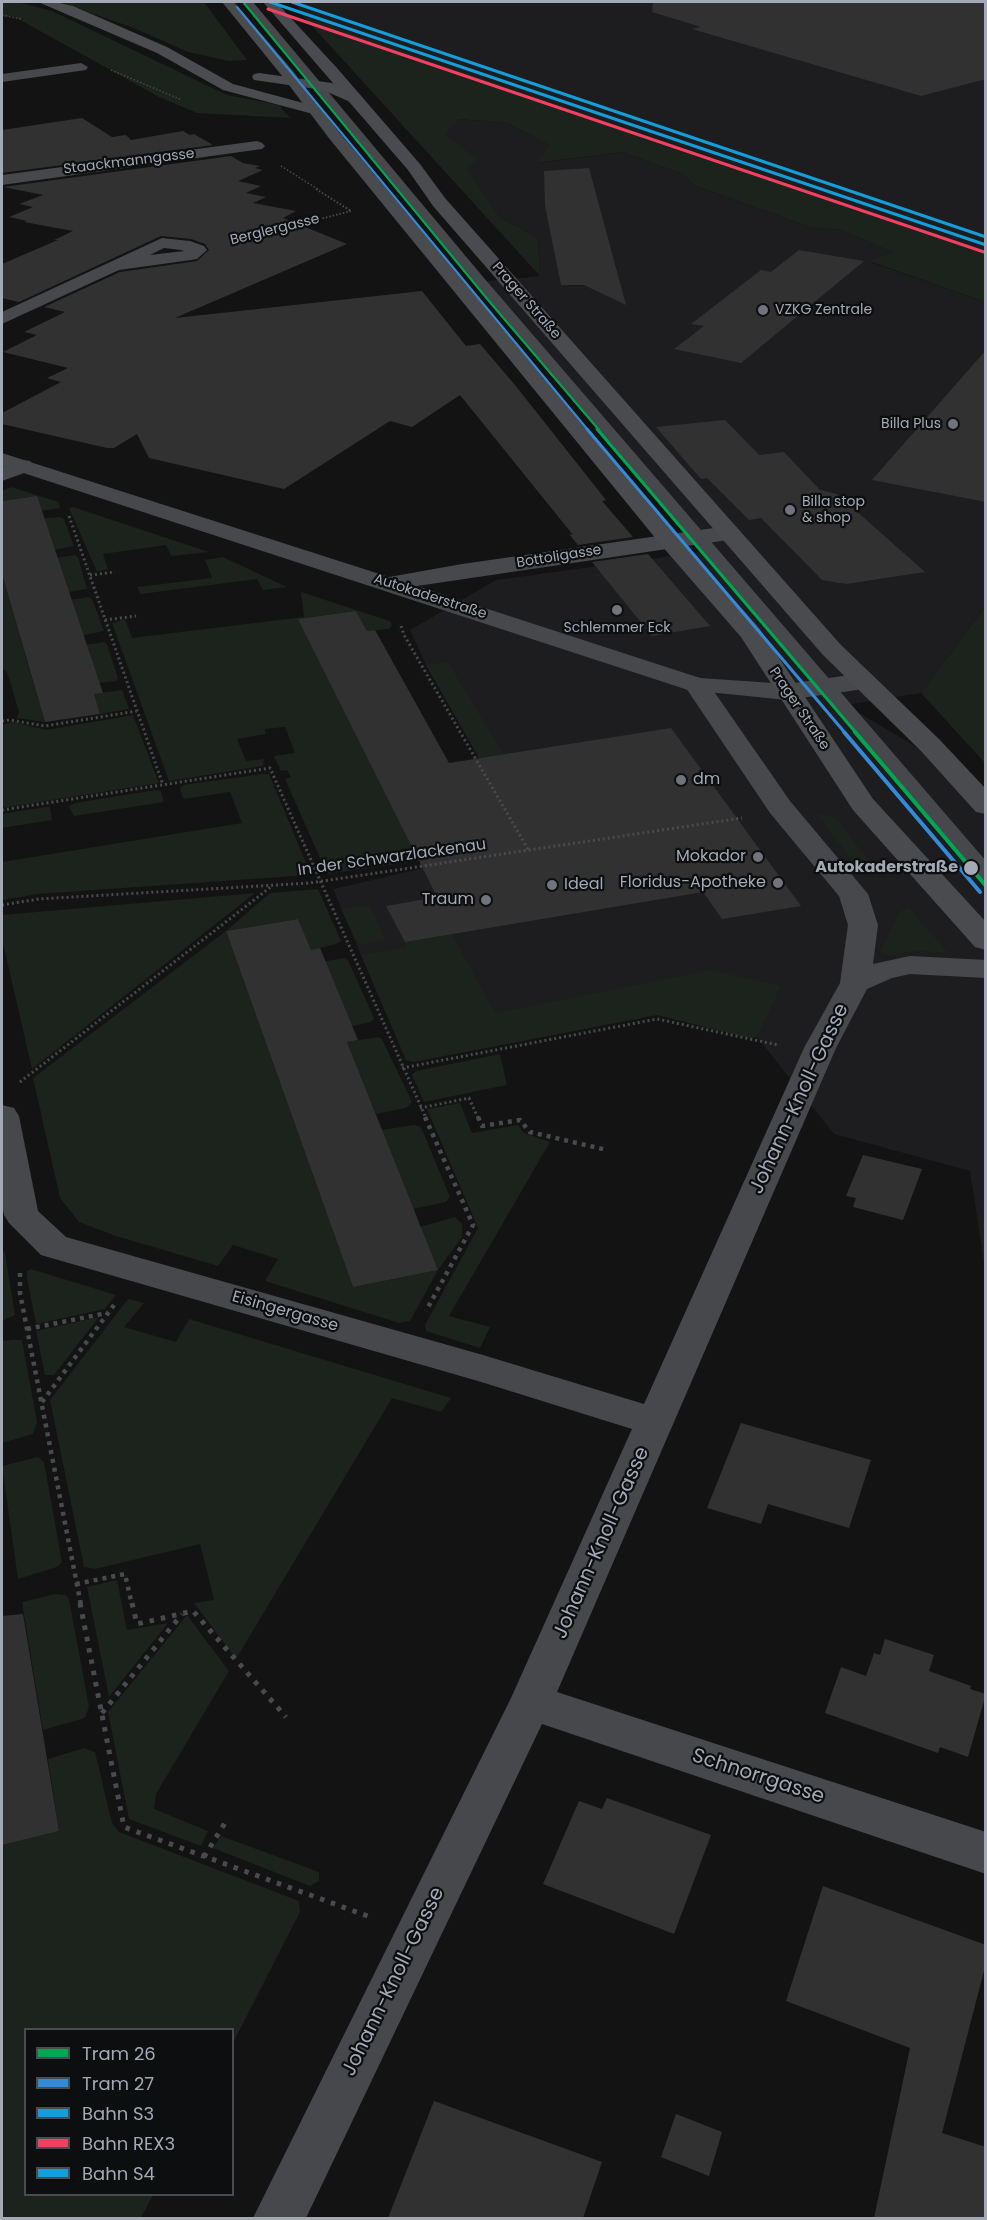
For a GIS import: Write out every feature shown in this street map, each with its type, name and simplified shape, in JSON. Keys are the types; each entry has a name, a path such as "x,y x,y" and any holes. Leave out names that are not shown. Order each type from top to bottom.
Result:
{"main road":[{"path":"44,2 68,9 162,50 256,86 307,84 332,71"},
{"name":"Prager Straße","path":"228,2 253,33 263,54 307,84 313,110 698,536 832,650 930,745 986,806"},
{"name":"Prager Straße","path":"268,2 332,71 414,167 698,536 750,633 863,804 986,941"},
{"path":"162,50 219,70 339,90 357,101"},
{"path":"208,67 228,87 313,110"}],"street":[{"path":"2,78 81,67"},
{"name":"Staackmanngasse","path":"2,180 256,146"},
{"path":"2,319 117,265 191,255 198,250"},
{"name":"Autokaderstraße","path":"8,466 391,584 697,685 787,692 864,681"},
{"name":"Bottoligasse","path":"391,584 698,536"},
{"path":"697,685 784,812 853,894 863,925 855,983"},
{"name":"Johann-Knoll-Gasse","path":"279,2218 531,1702 817,1054 855,983 884,970 910,965 986,969"},
{"path":"6,1102 21,1215"},
{"name":"Eisingergasse","path":"21,1215 54,1246 655,1422"},
{"name":"Schnorrgasse","path":"531,1702 986,1852"}],"lane":[{"path":"248,2 273,32 307,84 698,536 986,875"}],"path":[{"path":"81,67 105,67 147,88 187,103"},
{"path":"256,146 268,157 358,215"},
{"name":"Berglergasse","path":"198,250 351,211"},
{"path":"67,511 163,785"},
{"path":"90,575 114,572"},
{"path":"391,584 404,635 529,851"},
{"path":"105,620 136,616"},
{"path":"2,722 10,720 45,726 137,711"},
{"path":"2,810 270,768 473,1225 405,1347"},
{"name":"In der Schwarzlackenau","path":"2,905 39,899 322,882 784,812"},
{"path":"6,1102 273,885"},
{"path":"402,1068 657,1018 817,1054"},
{"path":"420,1108 469,1098 482,1126 520,1120 530,1132 607,1150"},
{"path":"21,1215 20,1293 124,1827 418,1934"},
{"path":"41,1403 139,1270"},
{"path":"27,1329 108,1313"},
{"path":"76,1584 125,1574 137,1623 193,1611 286,1717"},
{"path":"102,1713 183,1613"},
{"path":"204,1857 228,1818"}],"shaded area":[{"path":"2,2 18,2 52,11 227,95 279,105 290,118 197,113 159,97 13,16 2,17"},
{"path":"61,2 204,2 247,60 229,61 188,52 136,29"},
{"path":"295,2 985,2 985,252 303,16"},
{"path":"303,16 985,252 985,302 869,261 893,252 841,230 810,227 696,186 680,173 623,152 536,163 550,145 507,123 459,119 445,135 478,159 467,169 500,217 538,238 540,276"},
{"path":"459,119 507,123 551,145 537,163 623,152 680,173 696,186 810,227 841,230 894,252 870,262 985,302 985,607 921,693 846,705 985,788 985,1269 970,1171 834,1134 757,1037 749,1038 657,1015 413,1062 406,1060 333,889 528,844 426,665 410,630 496,580 708,551 479,282 540,276 538,238 500,217 466,169 477,159 444,135"},
{"path":"11,487 59,502 60,508 35,512 30,497 2,501 2,491"},
{"path":"73,507 209,552 171,556 166,545 103,554 108,569 97,572 69,508"},
{"path":"61,517 64,519 74,546 48,551 37,519"},
{"path":"75,555 78,557 87,589 61,593 50,559"},
{"path":"223,557 287,587 263,590 257,579 141,594 137,587 212,578 205,560"},
{"path":"2,574 45,722 17,718 19,712 7,672 2,668"},
{"path":"301,592 390,621 392,625 389,629 367,631 356,611 299,619 515,847 327,874 285,779 291,777 287,770 281,771 274,756 295,753 285,727 265,729 266,734 237,739 246,761 264,759 263,766 169,781 112,623 125,619 132,638 304,617"},
{"path":"89,597 92,599 104,631 76,637 64,601"},
{"path":"985,607 985,763 921,693"},
{"path":"104,642 107,644 118,678 116,681 91,684 78,646"},
{"path":"448,662 546,825 528,844 426,665"},
{"path":"122,690 129,709 100,714 94,694"},
{"path":"133,715 159,783 2,808 2,725 13,722 46,730"},
{"path":"269,774 309,870 309,875 38,894 2,900 2,862 242,823 230,792 183,799 180,788 183,785"},
{"path":"155,790 161,791 164,802 74,816 69,806 75,803"},
{"path":"50,807 52,820 2,828 2,814"},
{"path":"816,813 835,817 876,870 858,868"},
{"path":"318,889 341,941 311,950 298,919 226,931 270,893"},
{"path":"255,893 32,1069 2,939 2,915"},
{"path":"370,905 385,940 358,945 341,909"},
{"path":"910,908 948,953 918,951 889,955 880,952 900,911"},
{"path":"226,931 353,1287 438,1270 410,1321 399,1323 265,1281 278,1259 233,1245 218,1266 116,1236 79,1222 60,1198 33,1078"},
{"path":"452,934 495,1013 711,970 781,986 757,1037 749,1038 657,1015 413,1062 406,1060 361,955 406,948 405,942"},
{"path":"344,958 348,960 374,1018 371,1022 352,1026 315,963"},
{"path":"379,1037 412,1102 406,1108 376,1114 347,1042"},
{"path":"500,1054 507,1085 424,1102 412,1075 416,1071"},
{"path":"460,1103 472,1133 518,1125 524,1133 550,1142 449,1316 490,1327 480,1348 426,1331 425,1325 478,1228 427,1109"},
{"path":"414,1125 421,1127 450,1197 446,1202 413,1209 381,1130"},
{"path":"455,1217 462,1224 462,1237 438,1270 420,1227"},
{"path":"2,1250 5,1253 15,1315 2,1321"},
{"path":"31,1269 116,1295 105,1309 36,1324 27,1278 27,1271"},
{"path":"128,1299 144,1303 124,1327 176,1342 189,1319 451,1398 441,1412 392,1398 236,1659 194,1603 214,1600 200,1544 95,1569 84,1567 50,1400"},
{"path":"99,1317 54,1375 45,1375 36,1331"},
{"path":"22,1340 37,1422 33,1434 2,1443 2,1341"},
{"path":"38,1457 44,1462 62,1562 57,1567 18,1579 2,1466"},
{"path":"117,1580 127,1630 168,1623 109,1697 87,1587"},
{"path":"55,1594 66,1595 69,1599 89,1707 85,1718 43,1730 22,1602"},
{"path":"187,1615 229,1671 156,1794 154,1809 208,1831 201,1846 129,1819 108,1712"},
{"path":"84,1748 95,1752 112,1823 119,1832 299,1901 300,1912 234,2041 234,2028 24,2028 24,2196 152,2196 141,2218 2,2218 2,1845 59,1831 48,1759"},
{"path":"221,1836 319,1872 319,1881 310,1886 213,1848"}],"building":[{"path":"653,2 986,2 986,79 921,96 692,29 701,27 652,12"},
{"path":"82,118 112,137 126,135 131,140 183,131 190,135 194,134 213,145 2,173 2,130"},
{"path":"231,156 243,163 260,166 255,168 263,170 238,181 261,186 246,193 266,197 253,203 296,211 283,218 347,244 175,318 422,291 466,346 480,344 515,385 606,500 602,501 633,537 578,545 569,534 573,535 460,395 412,427 390,421 284,489 149,458 137,434 114,448 107,448 2,424 2,413 61,382 47,378 68,368 3,352 37,335 24,332 65,312 44,307 120,272 197,261 209,250 205,244 191,239 161,236 19,302 2,298 2,264 58,240 54,240 73,231 9,217 33,207 19,204 43,195 3,187"},
{"path":"589,168 626,305 584,285 561,285 545,206 544,171"},
{"name":"VZKG Zentrale","path":"799,250 864,261 741,363 674,349 704,326 691,324 761,270 771,272"},
{"name":"Billa Plus","path":"986,350 986,502 872,480"},
{"path":"725,420 759,455 784,452 820,490 837,494 925,572 846,584 822,580 761,518 749,520 707,478 701,479 656,427"},
{"path":"37,496 103,693 94,694 100,714 45,722 2,574 2,501"},
{"path":"648,554 710,626 652,636 592,562"},
{"path":"356,611 367,631 375,630 449,763 671,728 801,906 722,919 703,892 405,942 386,906 437,897 298,619"},
{"path":"298,919 311,950 320,948 358,1040 347,1042 438,1270 353,1287 226,931"},
{"path":"863,1155 922,1169 903,1220 853,1207 856,1198 846,1196"},
{"path":"741,1423 871,1460 849,1528 768,1504 761,1524 707,1508"},
{"path":"23,1614 59,1831 2,1845 2,1616"},
{"path":"885,1639 934,1655 929,1671 971,1686 970,1689 986,1694 968,1757 940,1747 938,1753 825,1713 841,1667 866,1676 874,1653 880,1655"},
{"path":"607,1798 711,1835 674,1934 543,1884 579,1801 602,1809"},
{"path":"823,1886 986,1945 986,1963 942,2133 986,2147 986,2218 874,2218 910,2048 786,2001"},
{"path":"434,2101 602,2162 583,2218 388,2218"},
{"path":"676,2114 722,2132 709,2176 661,2157"}],"tram line":[{"name":"26","path":"243,2 488,300 986,886"},
{"name":"27","path":"237,7 482,305 980,892"}],"rail line":[{"name":"S3","path":"270,2 986,245"},
{"name":"S4","path":"292,2 986,237"},
{"name":"REX3","path":"268,9 984,252"}],"place":[{"name":"VZKG Zentrale","path":"763,310"},
{"name":"Billa Plus","path":"953,424"},
{"name":"Billa stop & shop","path":"790,510"},
{"name":"Schlemmer Eck","path":"617,610"},
{"name":"dm","path":"681,780"},
{"name":"Mokador","path":"758,857"},
{"name":"Autokaderstraße","path":"971,868"},
{"name":"Floridus-Apotheke","path":"778,883"},
{"name":"Ideal","path":"552,885"},
{"name":"Traum","path":"486,900"}]}
